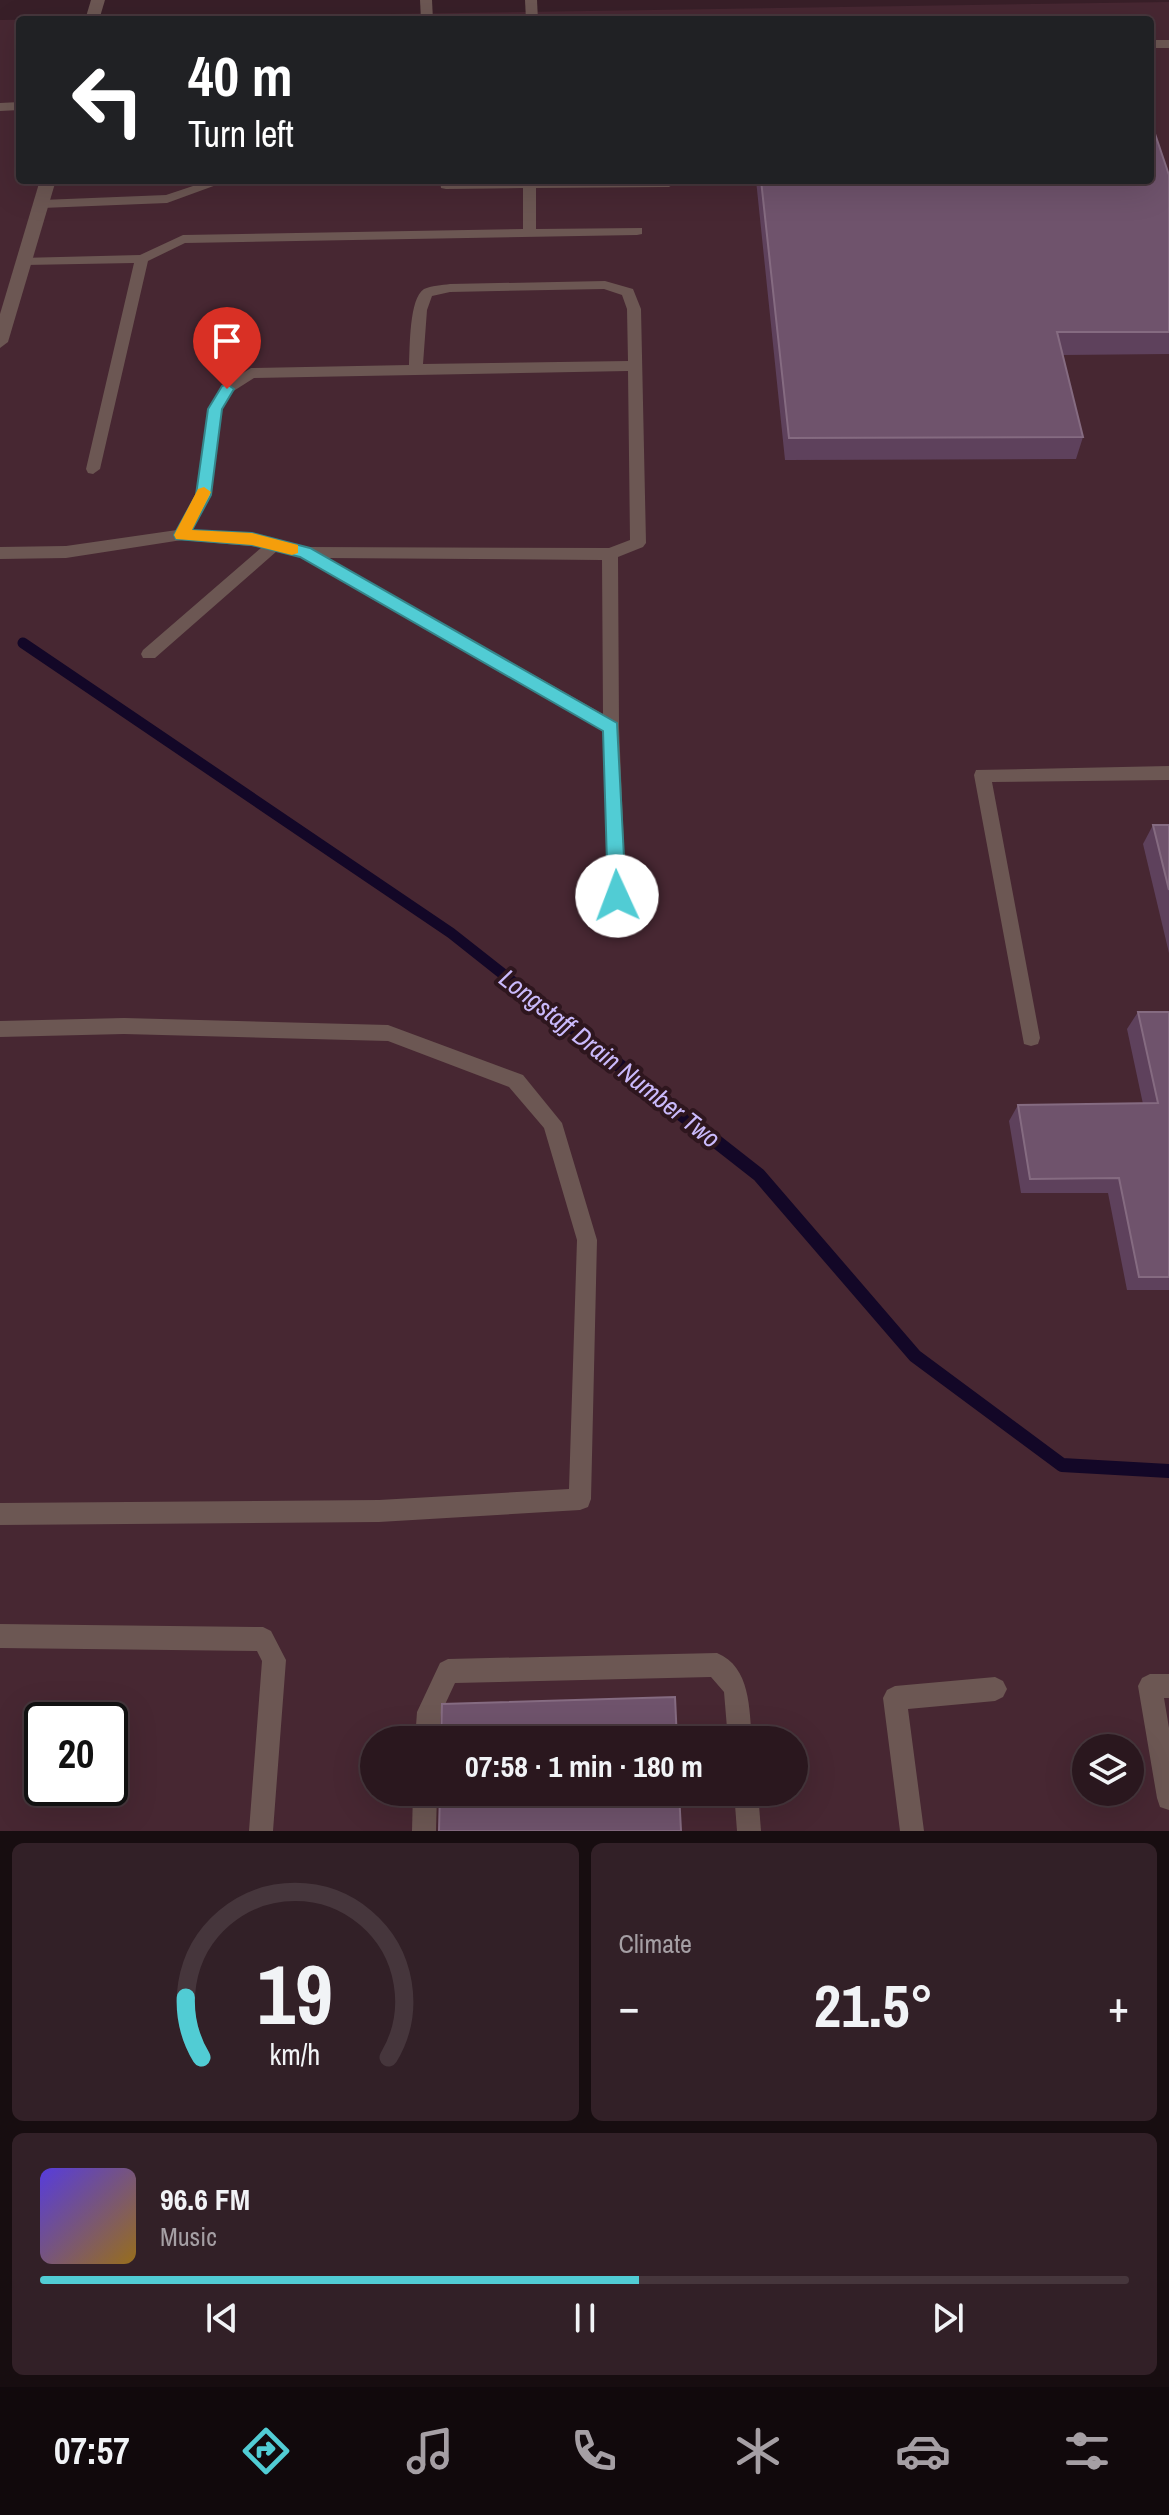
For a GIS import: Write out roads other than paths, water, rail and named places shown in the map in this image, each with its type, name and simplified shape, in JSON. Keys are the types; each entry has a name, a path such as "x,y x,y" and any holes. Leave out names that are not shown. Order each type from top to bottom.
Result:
{"street":[{"path":"0,342 47,184"}],"lane":[{"path":"167,199 170,184"},
{"path":"42,204 167,199 212,184"},
{"path":"446,184 474,184"},
{"path":"529,233 530,184"},
{"path":"25,261 142,259 183,239 637,231"},
{"path":"93,469 142,259"},
{"path":"0,553 66,552 182,535 252,539 305,552 610,554 638,543 634,309 628,292 605,285 450,288 427,293 420,310 416,369"},
{"path":"182,535 203,495 215,409 227,389 251,373 635,366"},
{"path":"149,654 274,545"},
{"path":"305,552 611,727"},
{"path":"610,554 611,727 617,896"},
{"path":"1031,1038 982,775 1169,773"},
{"path":"0,1029 124,1026 388,1033 516,1081 552,1123 587,1240 580,1499 379,1511 0,1514"},
{"path":"0,1636 263,1639 274,1660 261,1831"},
{"path":"428,1726 429,1712 448,1671 717,1665 735,1688 739,1726"},
{"path":"1169,1686 1150,1686 1169,1798"},
{"path":"912,1831 895,1698 995,1689"},
{"path":"424,1831 425,1806"},
{"path":"747,1806 749,1831"}],"waterway":[{"name":"Longstaff Drain Number Two","path":"23,643 451,933 613,1061"},
{"name":"Longstaff Drain Number Two","path":"611,1059 759,1175 915,1356 1062,1465 1169,1471"}]}
